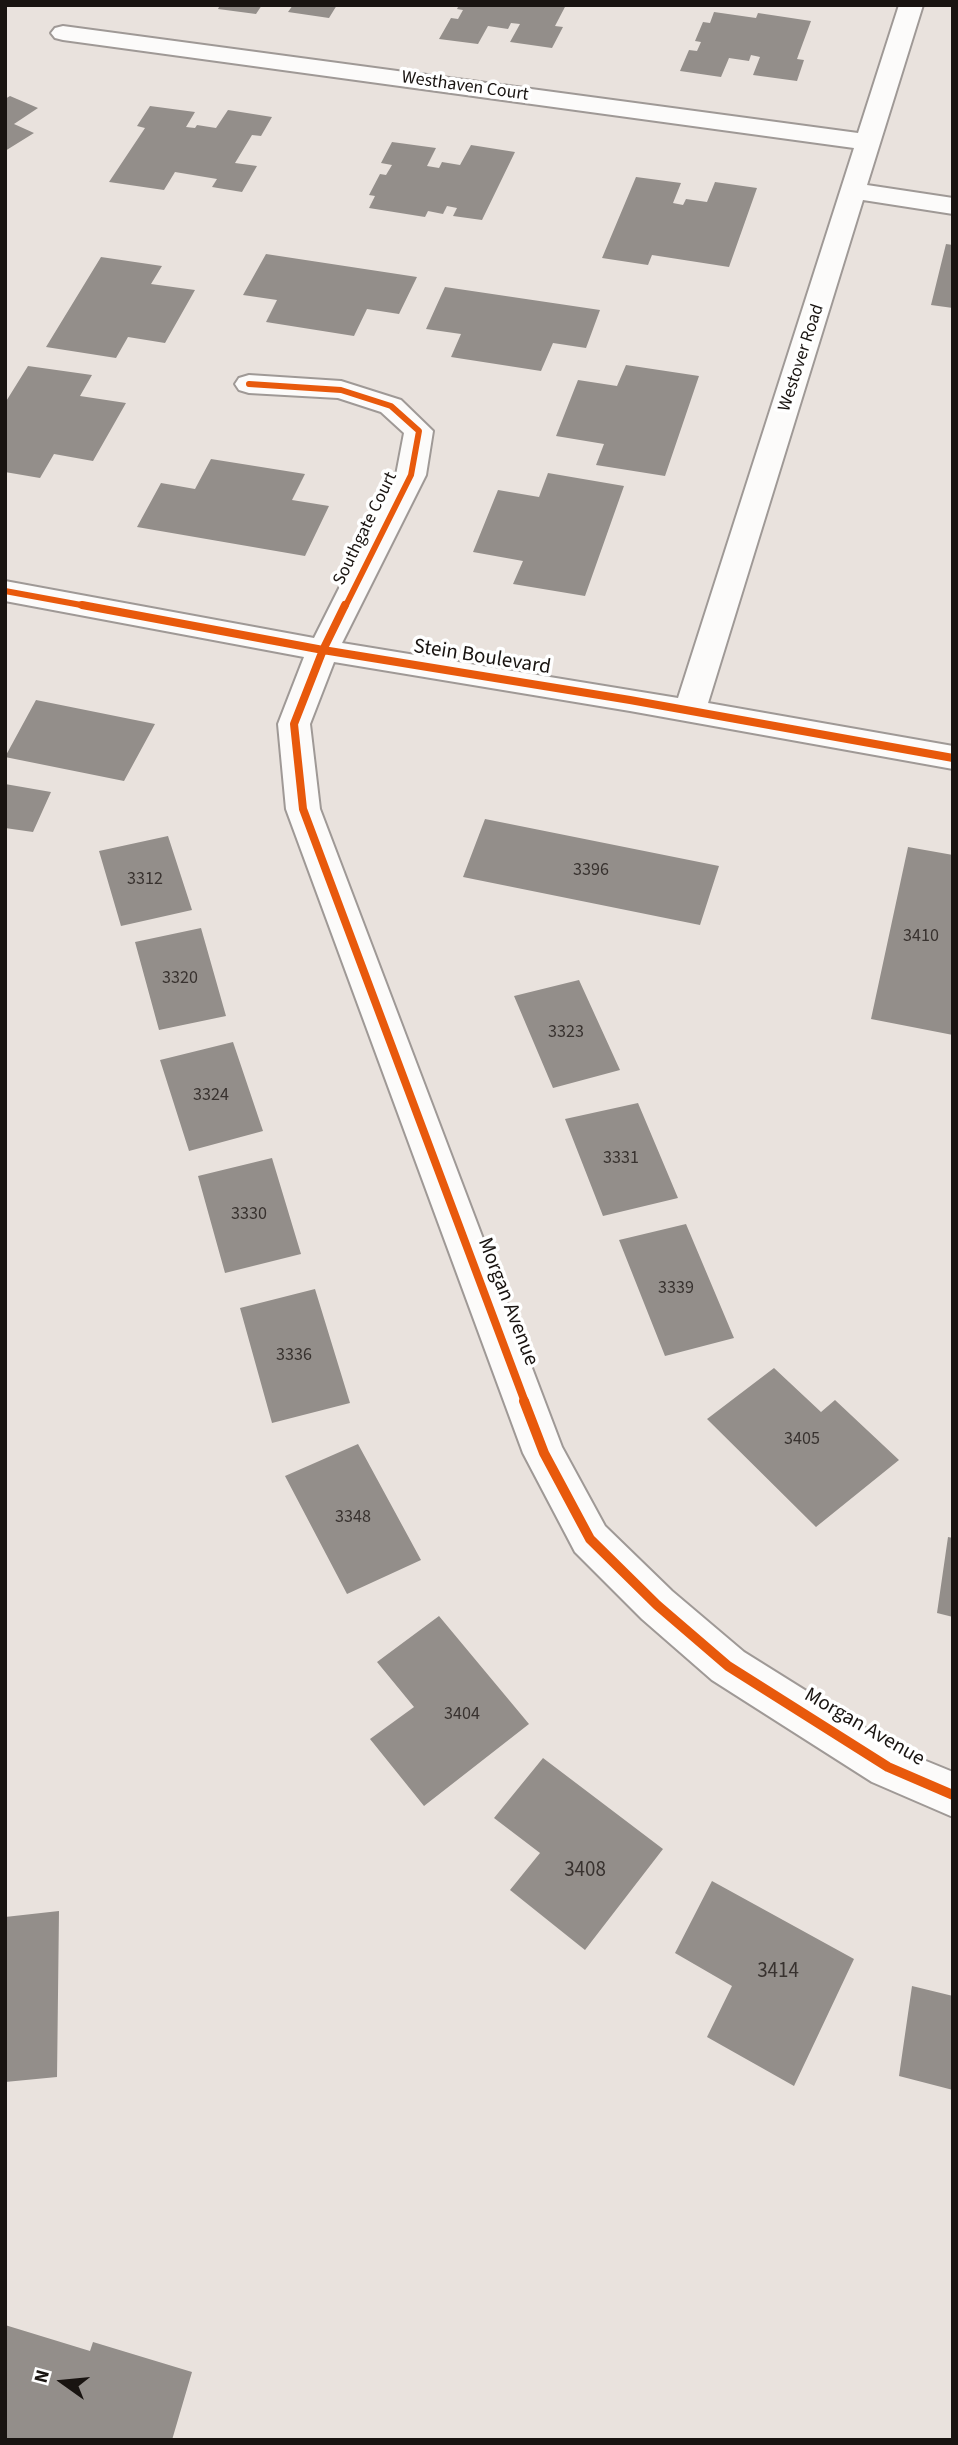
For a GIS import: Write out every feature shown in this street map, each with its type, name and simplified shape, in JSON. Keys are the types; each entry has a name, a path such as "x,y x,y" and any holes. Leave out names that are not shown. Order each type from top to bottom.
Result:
{"street":[{"name":"Westover Road","path":"690,710 855,191 867,142 911,5"},
{"name":"Westhaven Court","path":"63,33 867,142"},
{"path":"855,191 953,206"},
{"name":"Southgate Court","path":"249,384 341,390 391,406 419,431 411,475 323,650"},
{"name":"Stein Boulevard","path":"5,591 323,650 690,710 953,758"},
{"name":"Morgan Avenue","path":"323,650 294,723 303,809 544,1453 590,1539 657,1605 728,1666 888,1767 953,1794"}],"building":[{"path":"220,5 262,5 256,14 218,9"},
{"path":"293,5 337,5 329,18 288,12"},
{"path":"459,5 566,5 555,26 563,27 552,48 510,42 520,24 511,23 508,29 488,26 478,44 439,39 451,18 458,19 463,10 457,9"},
{"path":"714,12 756,18 758,13 811,21 797,59 804,60 797,81 753,75 760,57 751,55 749,61 729,58 721,77 680,71 689,50 697,51 701,42 695,41 703,22 710,23"},
{"path":"10,96 38,108 14,124 34,133 5,151 5,99"},
{"path":"150,106 195,112 186,127 195,128 197,125 216,128 228,110 272,117 261,136 252,135 235,163 257,166 242,192 212,187 217,179 175,172 164,190 109,182 145,128 137,126"},
{"path":"392,142 436,148 427,166 439,168 442,162 460,165 471,145 515,152 482,220 453,216 457,208 447,206 443,214 428,211 425,217 369,208 375,196 369,195 380,174 386,175 392,165 381,163"},
{"path":"636,177 681,183 673,203 683,205 686,199 707,202 715,182 757,188 729,267 652,255 648,265 602,258"},
{"path":"946,244 953,245 953,308 931,305"},
{"path":"266,254 417,277 399,314 367,309 354,336 266,322 277,300 243,295"},
{"path":"101,257 162,266 151,284 195,290 165,343 128,337 116,358 46,347"},
{"path":"445,287 600,310 586,348 553,343 541,371 451,357 461,334 426,329"},
{"path":"626,365 699,376 665,476 596,465 604,444 556,436 578,380 617,386"},
{"path":"28,366 92,375 80,396 126,403 93,461 54,454 40,478 5,472 5,403"},
{"path":"211,459 305,474 292,500 329,506 305,556 137,527 161,483 195,489"},
{"path":"548,473 624,486 585,596 513,584 523,561 473,552 498,490 539,497"},
{"path":"36,700 155,724 124,781 5,757"},
{"path":"5,784 51,792 33,832 5,828"},
{"path":"485,819 719,866 700,925 463,877"},
{"path":"168,836 192,910 121,926 99,851"},
{"path":"908,847 953,855 953,1035 871,1019"},
{"path":"201,928 226,1016 159,1030 135,942"},
{"path":"579,980 620,1070 553,1088 514,996"},
{"path":"233,1042 263,1131 189,1151 160,1060"},
{"path":"638,1103 678,1198 603,1216 565,1119"},
{"path":"272,1158 301,1254 225,1273 198,1176"},
{"path":"686,1224 734,1338 665,1356 619,1240"},
{"path":"315,1289 350,1403 272,1423 240,1308"},
{"path":"774,1368 821,1412 835,1400 899,1460 816,1527 707,1419"},
{"path":"358,1444 421,1560 347,1594 285,1476"},
{"path":"948,1537 953,1538 953,1617 937,1613"},
{"path":"439,1616 529,1724 424,1806 370,1739 414,1707 377,1662"},
{"path":"543,1758 663,1849 585,1950 510,1890 540,1853 494,1818"},
{"path":"712,1881 854,1959 794,2086 707,2037 732,1986 675,1953"},
{"path":"59,1911 57,2077 5,2082 5,1917"},
{"path":"912,1986 953,1996 953,2090 899,2076"},
{"path":"5,2325 90,2351 93,2342 192,2372 172,2440 5,2440"}],"cycle path":[{"path":"249,384 341,390 391,406 419,431 411,475 323,650 294,724 303,809 544,1453 590,1539 657,1605 728,1666 888,1767 953,1795"},
{"path":"5,591 323,650 630,700 953,758"}]}
